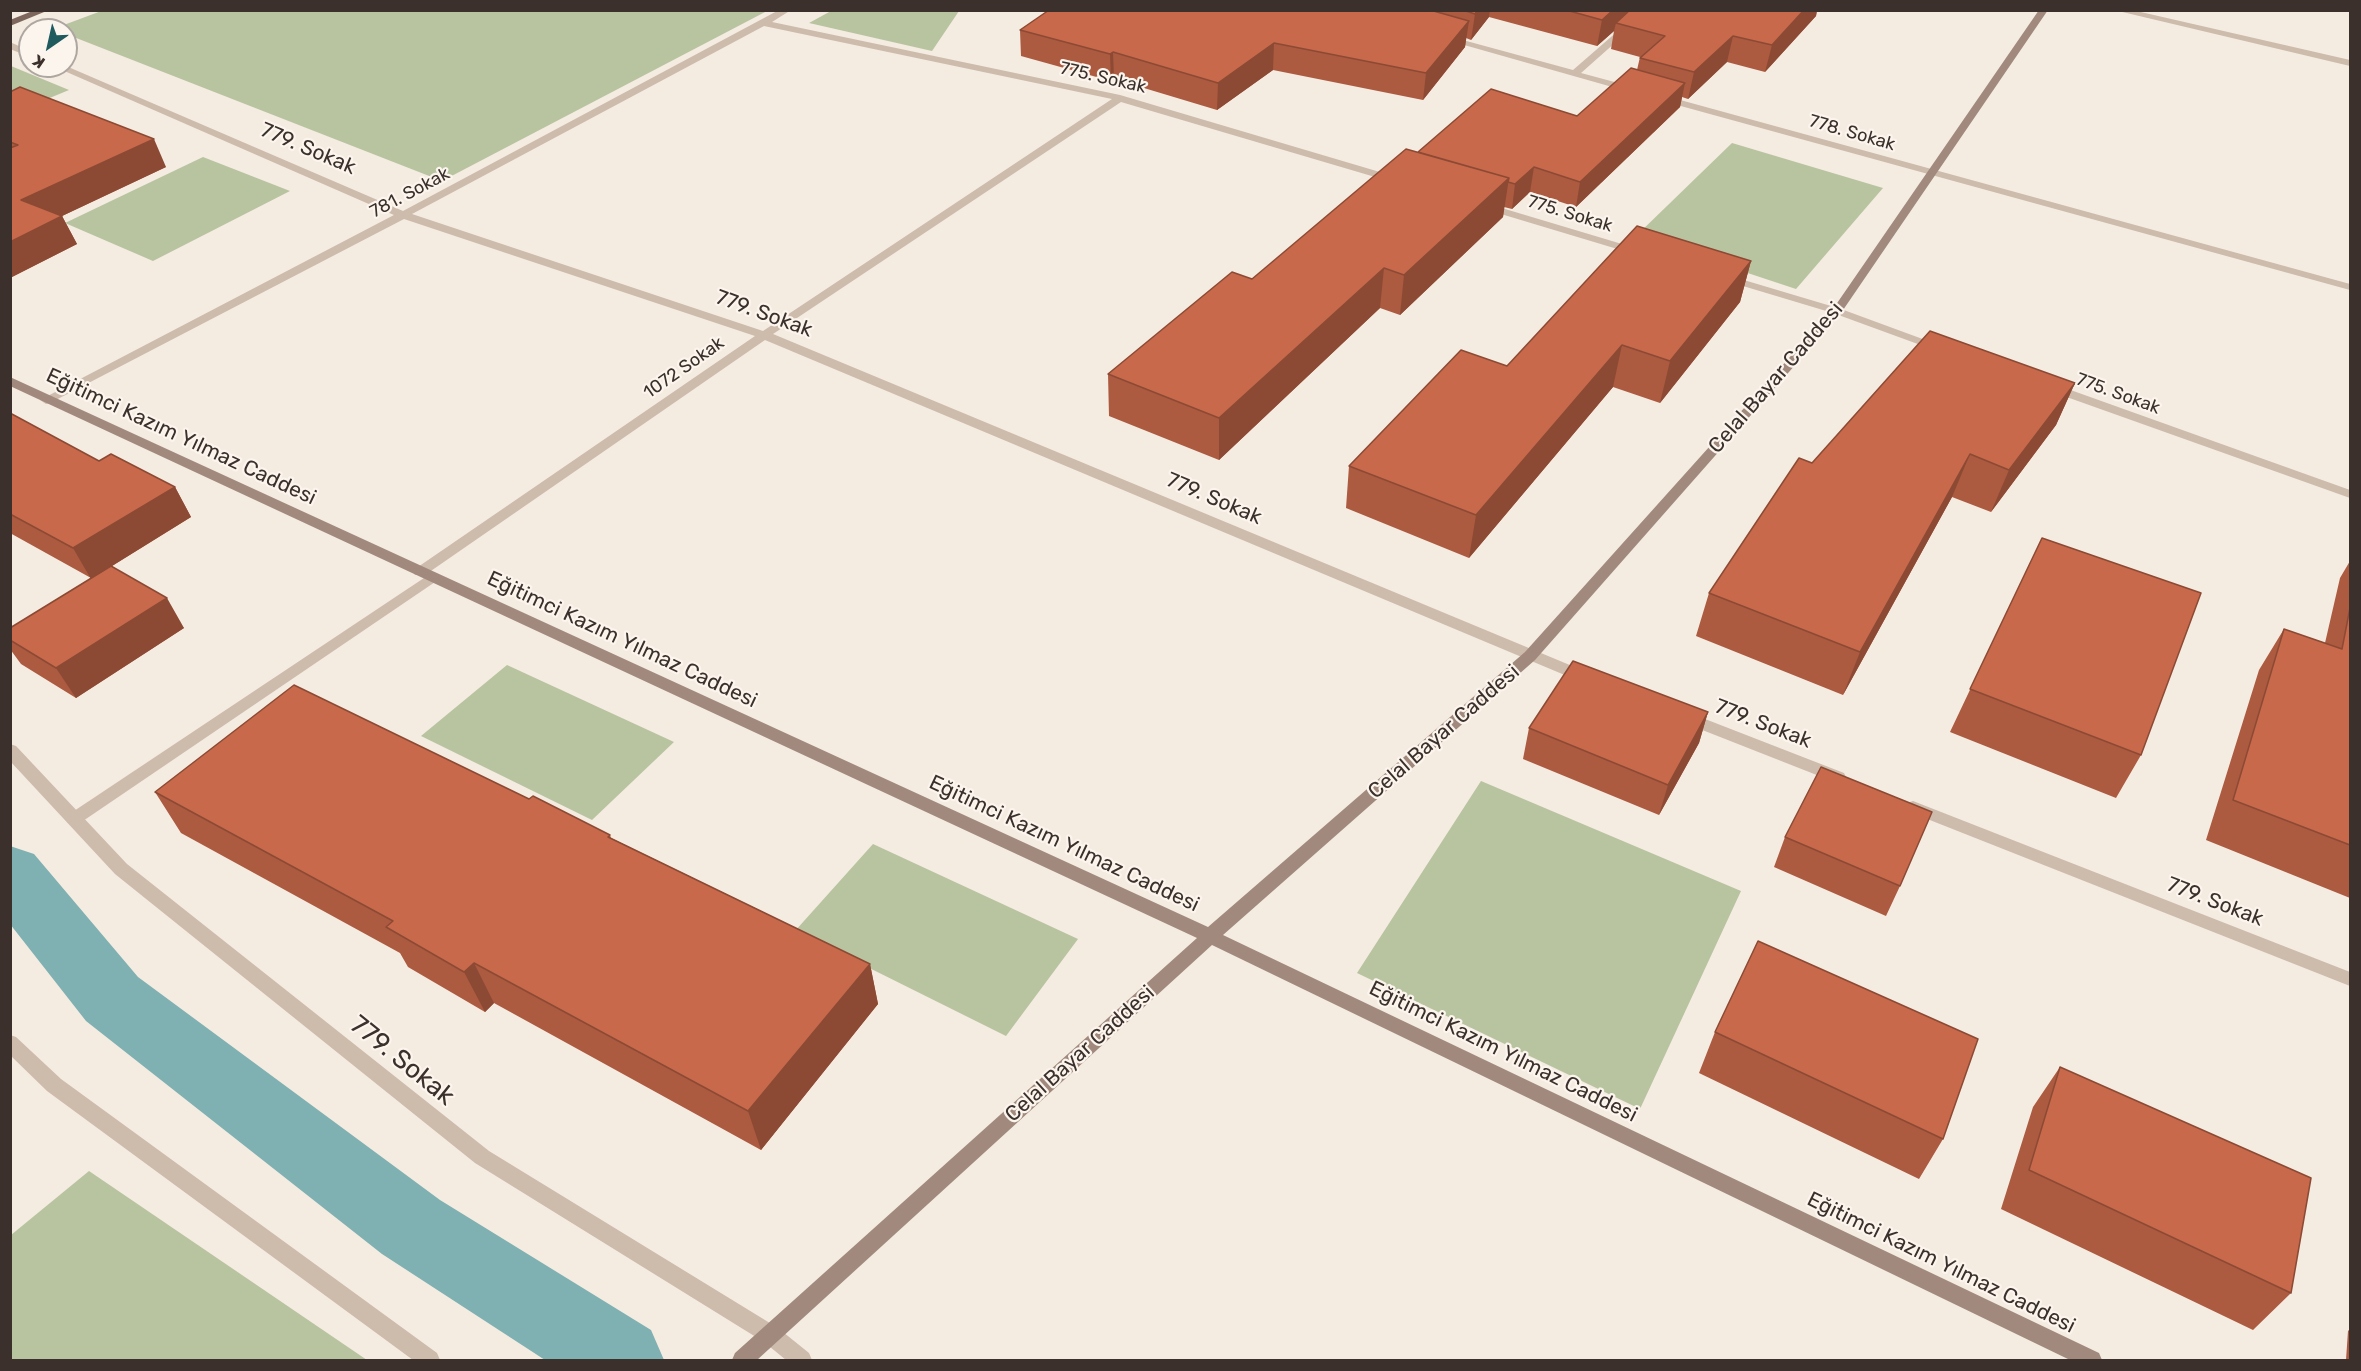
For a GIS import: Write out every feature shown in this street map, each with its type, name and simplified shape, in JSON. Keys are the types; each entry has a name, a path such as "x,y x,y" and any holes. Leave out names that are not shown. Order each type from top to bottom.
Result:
{"main road":[{"path":"10,23 45,10"}],"street":[{"name":"781. Sokak","path":"46,400 403,215 787,10"},
{"path":"1574,74 1648,10"},
{"path":"2118,10 2350,63"},
{"name":"Celal Bayar Caddesi","path":"742,1360 1210,936 1530,656 1837,311 2040,11"},
{"name":"775. Sokak","path":"764,23 1120,98 1405,182"},
{"path":"1436,36 1643,93"},
{"name":"779. Sokak","path":"78,75 403,215 764,335 1597,682"},
{"name":"778. Sokak","path":"1655,96 2350,287"},
{"name":"1072 Sokak","path":"74,819 426,575 764,335 1120,98"},
{"name":"775. Sokak","path":"1473,202 1655,257"},
{"path":"1712,274 1837,311 1949,351"},
{"name":"Eğitimci Kazım Yılmaz Caddesi","path":"10,381 46,400 1210,936 2092,1360"},
{"name":"775. Sokak","path":"2038,382 2350,494"},
{"name":"779. Sokak","path":"1674,713 1852,783"},
{"name":"779. Sokak","path":"10,750 121,869 482,1157 771,1335 802,1360"},
{"name":"779. Sokak","path":"1896,800 2350,979"},
{"path":"10,1043 54,1085 430,1360"}],"green space":[{"path":"104,10 767,10 442,181 78,39 78,20"},
{"path":"831,11 959,11 932,51 809,23"},
{"path":"11,66 18,69 18,78 40,78 69,90 11,114"},
{"path":"1732,143 1883,188 1796,289 1636,236"},
{"path":"203,157 290,191 153,261 65,223"},
{"path":"507,665 674,742 592,820 421,736"},
{"path":"1481,781 1741,891 1640,1109 1357,973"},
{"path":"873,844 1078,939 1006,1036 795,931"},
{"path":"89,1171 367,1360 11,1360 11,1235"}],"building":[{"path":"1049,10 1430,10 1469,21 1426,73 1274,43 1218,83 1113,52 1110,54 1020,30"},
{"path":"1463,10 1477,10 1475,14"},
{"path":"1566,10 1613,10 1602,20"},
{"path":"1630,10 1804,10 1772,45 1733,36 1694,72 1640,58 1665,36 1616,23"},
{"path":"1631,68 1685,83 1580,182 1534,167 1515,184 1508,182 1509,178 1418,152 1491,89 1577,116"},
{"path":"20,87 154,139 21,200 62,216 10,242 10,148 18,145 10,142 10,92"},
{"path":"1406,149 1509,178 1404,275 1384,268 1219,418 1108,374 1232,272 1252,279"},
{"path":"1637,226 1751,261 1670,361 1622,345 1476,515 1349,466 1461,350 1507,366"},
{"path":"1930,331 2075,383 2009,470 1970,454 1860,652 1709,593 1799,458 1812,463"},
{"path":"10,413 99,461 111,454 175,487 73,548 10,514"},
{"path":"2042,538 2201,593 2141,755 1970,689"},
{"path":"111,566 167,598 56,668 10,640 10,628"},
{"path":"2350,608 2350,845 2233,800 2284,629 2342,649"},
{"path":"1573,661 1708,712 1668,785 1529,728"},
{"path":"294,685 529,799 533,796 610,835 608,837 870,964 748,1111 474,963 464,972 386,927 393,921 155,792"},
{"path":"1821,767 1932,812 1900,886 1785,837"},
{"path":"1758,941 1978,1039 1943,1139 1715,1032"},
{"path":"2060,1067 2311,1178 2291,1293 2029,1170"}],"waterway":[{"path":"10,873 112,999 411,1227 621,1360"}]}
